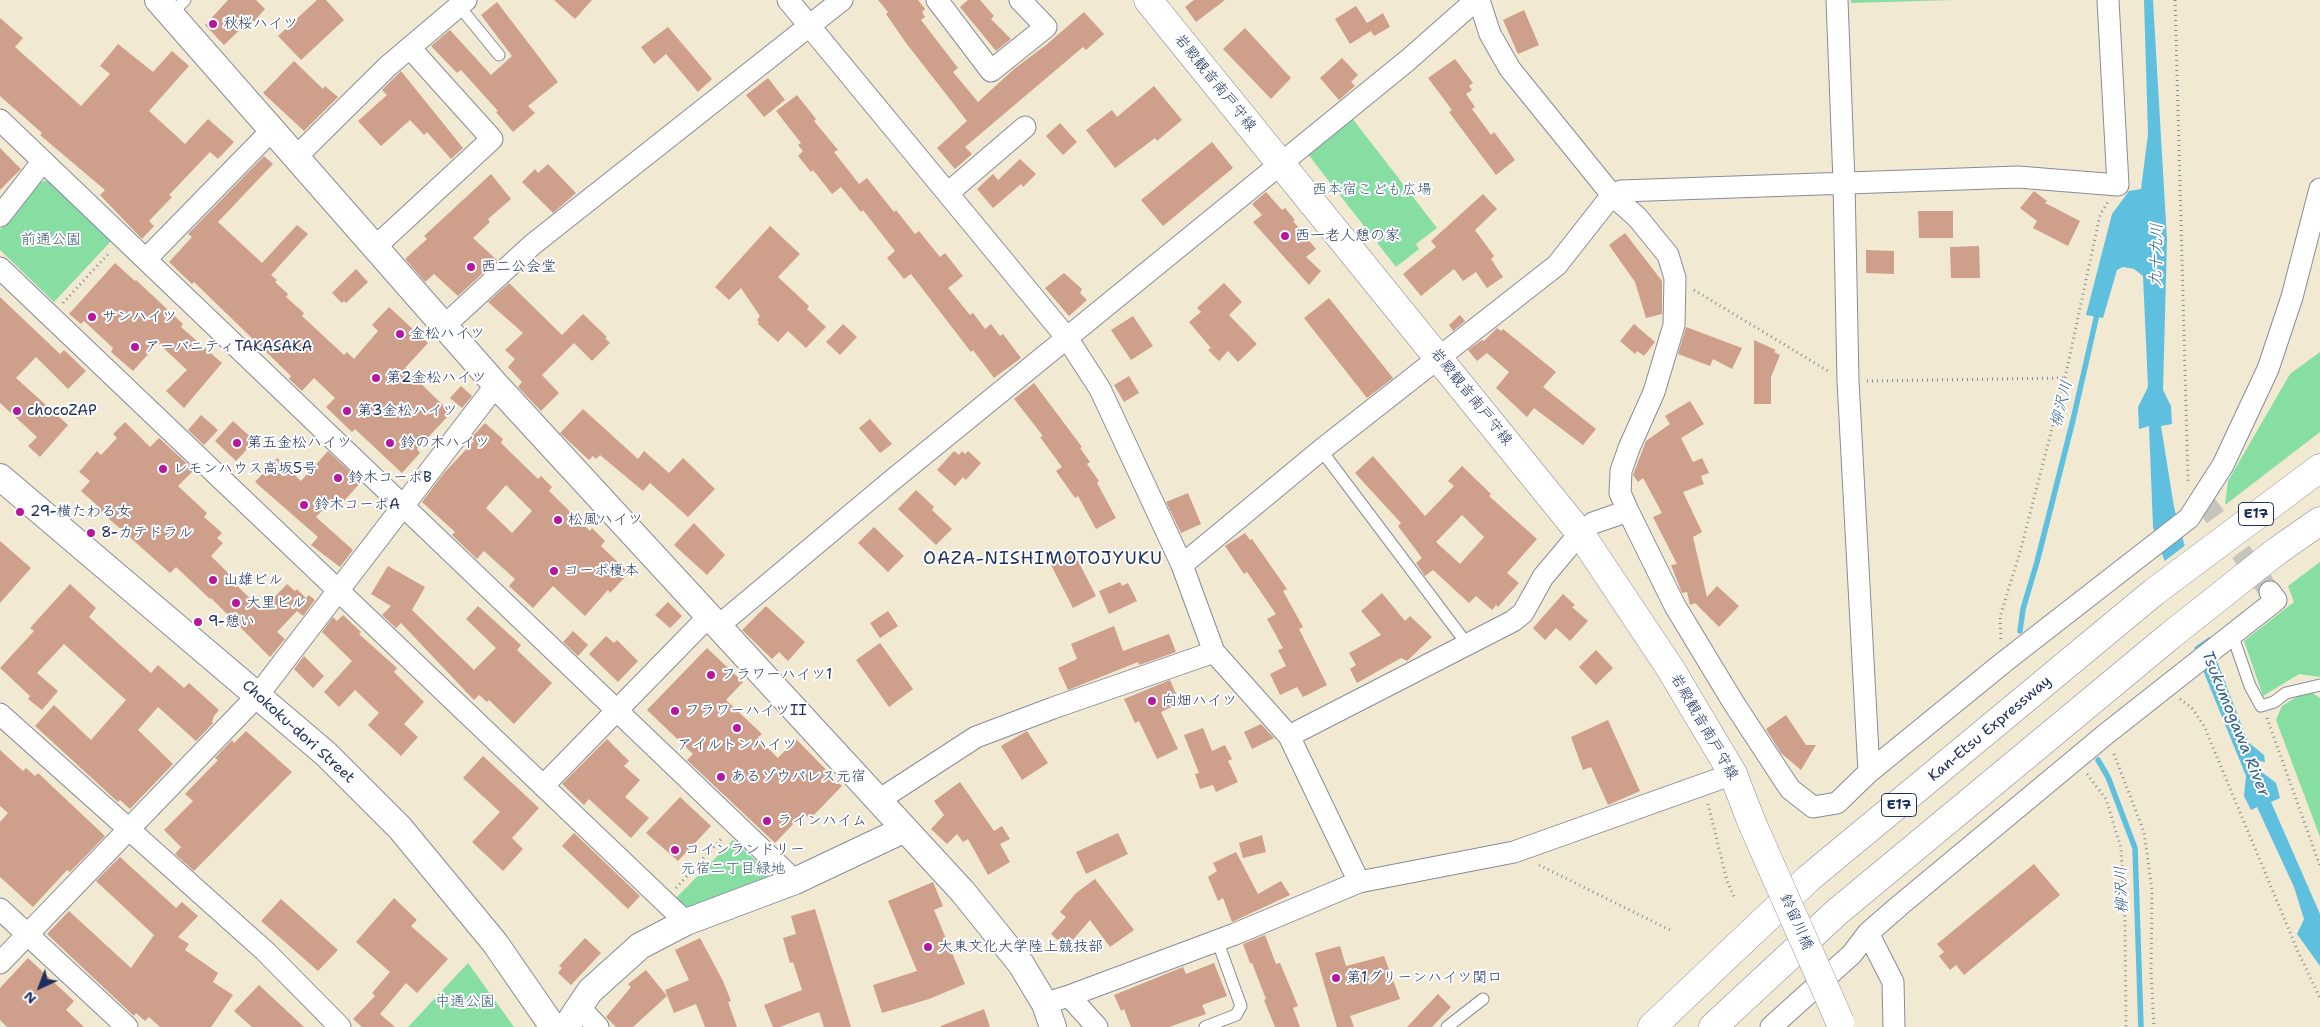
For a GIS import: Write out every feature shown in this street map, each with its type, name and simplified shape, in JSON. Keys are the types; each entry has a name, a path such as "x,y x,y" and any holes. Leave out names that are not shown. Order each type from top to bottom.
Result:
{"main road":[{"name":"岩殿観音南戸守線","path":"1148,0 1580,533 1670,668 1733,774 1752,822"},
{"name":"Kan-Etsu Expressway","path":"1652,1027 1809,878 2154,592 2320,468"},
{"path":"1713,1027 1837,912 2171,635 2278,551 2320,521"},
{"name":"鈴留川橋","path":"1752,822 1839,1025"}],"street":[{"path":"788,0 1067,338 1100,389 1182,565 1214,652 1289,736 1359,882"},
{"path":"444,326 532,245 842,0"},
{"path":"937,0 991,72 1046,27 1020,0"},
{"path":"543,786 616,710 712,622 890,482 1408,60 1477,0 1490,34 1510,69 1612,195 1637,217 1668,255 1675,278 1674,325 1654,392 1628,448 1621,471 1620,493 1675,606 1733,702 1790,789 1813,807 1837,803 1869,772 2004,662 2190,518 2223,465 2268,369 2292,297 2320,189"},
{"path":"1837,0 1844,182 1848,381 1869,772"},
{"path":"1182,565 1438,356 1557,265 1612,195 1621,190 2018,177 2118,185 2108,0"},
{"path":"296,157 388,66 463,3"},
{"path":"171,5 272,130 496,386 712,622 879,800 993,927 1021,964 1049,1016 1069,996 1217,940 1359,882 1514,852 1733,774"},
{"path":"374,248 492,139 410,48"},
{"path":"0,120 795,881"},
{"path":"948,193 1024,128"},
{"path":"146,259 272,130"},
{"path":"0,216 44,161"},
{"path":"0,268 686,922"},
{"path":"0,963 258,695 496,386"},
{"name":"Chokoku-dori Street","path":"0,477 326,754 400,828 495,943 553,1027"},
{"path":"1289,736 1513,621 1523,613 1543,577 1580,533 1593,523 1628,512"},
{"path":"1771,1027 1852,954 1868,933 2156,693 2276,600 2270,592"},
{"path":"879,800 976,737 1214,652"},
{"path":"0,714 265,951 340,1027"},
{"path":"598,1027 573,1017 590,991 640,946 686,922 795,881 905,829"},
{"path":"0,909 127,1027"},
{"path":"1868,933 1893,982 1894,1027"},
{"path":"1069,996 1096,1027"}],"lane":[{"path":"463,3 499,55"},
{"path":"1321,450 1467,644"},
{"path":"2232,634 2250,686 2261,706 2274,702 2286,693 2320,685"},
{"path":"1205,1027 1236,1015 1242,1006 1217,940"},
{"path":"1447,1027 1483,999"}],"path":[{"path":"2175,0 2186,476 2192,494 2202,500"},
{"path":"2004,662 2000,618 2020,552 2065,378 2100,215 2118,185"},
{"path":"50,316 123,238"},
{"path":"2156,693 2178,698 2192,708 2204,726 2299,954 2320,998"},
{"path":"2261,706 2320,866"},
{"path":"2106,734 2144,832 2152,890 2150,971 2154,1027"},
{"path":"2076,760 2106,799 2121,848 2125,921 2126,1027"},
{"path":"1703,784 1727,881 1735,899"},
{"path":"664,901 734,824"},
{"path":"1514,852 1672,931"}],"green space":[{"path":"1851,0 1954,0 1851,3"},
{"name":"西本宿こども広場","path":"1352,118 1437,228 1416,244 1419,249 1396,267 1307,153"},
{"name":"前通公園","path":"51,180 113,239 54,302 0,250 0,230 40,182"},
{"path":"2320,352 2320,432 2225,505 2228,481 2290,374"},
{"path":"2320,562 2320,677 2299,674 2263,696 2244,641 2294,602 2288,586"},
{"path":"2311,692 2320,698 2320,837 2276,720 2282,706 2298,696"},
{"name":"元宿二丁目緑地","path":"733,840 767,871 769,879 687,908 676,898"},
{"name":"中通公園","path":"468,963 514,1027 408,1027"}],"water":[{"path":"2144,0 2153,0 2167,240 2163,390 2171,406 2172,424 2161,426 2174,507 2215,656 2248,742 2264,755 2265,762 2255,760 2258,769 2276,783 2280,798 2271,802 2320,914 2320,966 2297,934 2304,919 2294,887 2257,807 2251,810 2244,796 2246,776 2196,653 2153,527 2149,426 2139,429 2138,407 2148,387 2143,276 2134,269 2123,267 2117,270 2103,318 2086,315 2112,214 2129,191 2141,189 2148,134"}],"pier":[{"path":"2187,544 2212,635 2192,649 2162,563"}],"building":[{"path":"228,0 256,0 265,9 251,25 248,22 224,45 205,25"},
{"path":"317,0 326,0 344,20 301,60 278,36"},
{"path":"554,0 592,0 575,19"},
{"path":"878,0 918,0 925,9 922,12 925,17 921,20 958,68 953,72 978,102 1014,69 1046,45 1084,12 1104,34 1086,50 1083,47 965,147 972,154 955,169 937,148 967,121 906,43 886,14 888,12"},
{"path":"968,0 980,0 994,16 991,19 1011,39 996,51 960,7"},
{"path":"1194,0 1225,0 1196,22 1185,7"},
{"path":"497,2 558,82 528,106 535,113 513,132 496,112 498,111 461,70 457,73 431,46 450,30 491,75 512,56 481,15"},
{"path":"1356,6 1367,23 1383,13 1390,27 1374,36 1371,31 1350,44 1335,19"},
{"path":"1524,10 1539,45 1518,54 1503,20"},
{"path":"0,18 23,38 15,47 81,106 110,74 100,66 118,44 153,72 172,51 189,66 149,111 185,144 208,119 234,142 218,159 210,152 169,195 172,197 149,221 154,226 142,239 100,195 105,190 40,135 42,133 0,96"},
{"path":"668,27 712,79 698,92 666,54 654,64 641,47"},
{"path":"1245,28 1291,78 1271,99 1223,49"},
{"path":"1342,58 1358,75 1351,82 1355,86 1339,100 1320,78"},
{"path":"1455,59 1473,83 1469,86 1472,90 1466,94 1475,107 1472,109 1491,135 1494,132 1515,160 1496,175 1449,112 1452,110 1428,78"},
{"path":"294,61 323,89 325,86 338,97 304,131 263,93"},
{"path":"401,71 463,148 451,159 427,132 424,135 410,120 381,146 358,121 387,95 382,90"},
{"path":"768,78 785,100 764,117 746,95"},
{"path":"1154,86 1182,120 1157,141 1155,138 1115,168 1086,130 1112,110 1117,117"},
{"path":"797,95 816,119 814,121 838,150 834,152 859,184 867,178 894,212 896,210 915,234 919,231 940,257 945,253 963,276 948,288 970,315 973,313 985,329 991,324 1000,336 1003,334 1021,358 994,378 973,350 971,352 911,274 904,279 887,258 895,251 863,210 861,212 841,187 832,194 813,170 811,172 798,156 803,151 798,145 801,143 776,111"},
{"path":"1060,123 1077,142 1063,155 1046,136"},
{"path":"1212,142 1233,168 1163,226 1141,200"},
{"path":"0,148 21,169 0,190"},
{"path":"264,156 273,164 218,222 262,263 297,225 308,234 271,275 277,280 275,282 288,294 286,297 304,313 302,316 344,355 347,352 354,359 378,331 372,325 389,307 428,343 405,368 451,413 417,449 420,453 402,473 355,429 352,432 326,407 335,398 314,378 302,391 289,379 291,376 194,282 192,284 169,262 192,237 188,234"},
{"path":"1020,159 1036,174 1023,187 1021,184 993,208 977,189 993,174 998,180"},
{"path":"548,164 576,193 553,213 522,182 535,169 538,173"},
{"path":"491,174 511,199 488,219 490,222 473,238 497,260 458,296 434,274 425,282 405,259 427,239 424,236"},
{"path":"2034,191 2047,201 2045,203 2080,221 2068,246 2033,228 2037,221 2020,208"},
{"name":"西一老人憩の家","path":"1266,192 1282,210 1285,208 1316,249 1306,257 1321,271 1309,285 1253,222 1262,215 1252,204"},
{"path":"1483,194 1497,209 1475,230 1494,256 1491,259 1503,277 1487,288 1476,272 1463,281 1454,269 1421,296 1403,274 1436,247 1431,241"},
{"path":"1918,211 1953,211 1953,238 1919,238"},
{"path":"770,226 800,254 778,277 809,306 807,309 826,327 806,348 788,331 778,342 758,324 757,320 760,316 741,288 729,300 715,287"},
{"path":"1625,233 1662,281 1662,314 1646,318 1635,282 1609,245"},
{"path":"1979,246 1980,278 1951,278 1950,247"},
{"path":"1866,250 1894,251 1894,274 1866,273"},
{"path":"115,263 136,280 183,324 181,327 222,363 184,408 166,391 187,370 158,343 133,371 111,352 113,348 84,321 81,324 69,314"},
{"path":"356,269 368,282 346,303 344,301 342,303 332,293"},
{"path":"1064,273 1082,289 1080,293 1087,300 1069,316 1045,288"},
{"path":"509,283 562,335 583,314 607,337 605,338 610,343 592,361 574,343 542,375 559,393 541,411 518,387 522,382 508,367 515,359 505,350 523,333 488,302"},
{"path":"1224,283 1242,302 1229,315 1257,344 1238,362 1228,351 1219,361 1208,350 1211,348 1189,322 1201,312 1197,308"},
{"path":"0,297 60,354 64,350 86,371 68,389 36,357 16,378 68,425 40,457 28,446 37,437 0,403"},
{"path":"1329,298 1393,378 1367,398 1304,318"},
{"path":"1460,315 1465,321 1453,331 1449,325"},
{"path":"1133,316 1153,346 1131,360 1111,330"},
{"path":"843,324 857,337 840,355 826,342"},
{"path":"1634,324 1655,342 1644,356 1637,351 1635,354 1620,341"},
{"path":"1686,327 1742,348 1732,369 1713,359 1710,366 1678,354"},
{"path":"1497,328 1501,331 1503,329 1556,372 1543,387 1596,429 1583,445 1534,408 1527,417 1496,388 1509,372 1487,353 1477,361 1468,350 1482,340 1484,341"},
{"path":"1754,340 1776,350 1774,352 1780,355 1771,377 1771,404 1754,404"},
{"path":"1129,376 1139,393 1124,402 1114,385"},
{"path":"1034,383 1082,447 1080,448 1090,462 1087,464 1099,481 1097,483 1116,518 1096,529 1078,496 1075,498 1056,471 1062,467 1040,437 1043,436 1014,399"},
{"path":"461,386 472,396 462,408 450,398"},
{"path":"1690,401 1704,424 1681,438 1693,462 1702,458 1709,473 1701,476 1704,484 1683,492 1702,532 1693,537 1707,597 1717,586 1739,606 1719,627 1695,603 1690,605 1687,592 1682,593 1671,565 1677,564 1653,517 1662,513 1643,478 1638,482 1633,475 1646,441 1670,424 1665,416"},
{"path":"583,409 638,459 644,451 669,473 683,458 715,489 688,517 650,483 643,491 600,455 596,459 593,456 589,460 560,433"},
{"path":"201,415 218,430 204,445 188,430"},
{"path":"870,419 892,444 880,453 859,428"},
{"name":"第五金松ハイツ","path":"233,421 255,441 236,461 215,441"},
{"path":"125,422 150,447 159,438 194,470 178,486 207,513 204,517 222,533 217,538 223,543 211,556 231,576 229,578 262,610 287,584 295,591 297,589 306,598 309,595 315,600 303,616 297,611 277,632 285,639 270,657 211,598 176,567 170,573 98,509 99,507 81,491 90,481 79,472 97,451 101,455 117,438 113,434"},
{"path":"485,423 503,439 501,443 538,479 541,476 552,487 549,491 590,531 592,528 605,541 601,546 629,573 610,593 608,590 585,616 553,586 533,608 509,586 515,579 484,551 477,559 452,535 455,532 422,502 444,473 474,441 471,438","holes":["506,485 532,511 512,533 486,508"]},
{"path":"328,451 361,482 344,501 337,495 316,517 353,550 340,567 311,545 318,537 255,482 277,458 301,481"},
{"path":"954,451 959,455 962,451 965,454 968,451 981,463 966,480 963,477 955,486 937,470"},
{"path":"1373,456 1425,516 1454,486 1448,481 1462,466 1491,494 1489,496 1537,539 1507,573 1519,583 1498,607 1496,605 1492,610 1476,596 1469,603 1433,570 1425,576 1416,563 1422,558 1398,526 1401,523 1355,473","holes":["1462,515 1484,537 1460,564 1436,542"]},
{"path":"916,490 934,507 932,510 952,529 936,545 898,509"},
{"path":"1188,493 1201,524 1181,533 1166,502"},
{"path":"694,523 725,555 707,575 674,545"},
{"path":"874,527 904,556 888,572 858,543"},
{"path":"1245,533 1250,540 1252,539 1287,589 1283,591 1303,627 1299,629 1327,685 1303,697 1297,687 1280,695 1270,674 1286,666 1278,650 1283,648 1267,619 1276,614 1247,572 1244,574 1225,546"},
{"path":"0,541 31,568 0,603"},
{"path":"1074,553 1096,596 1073,608 1051,565"},
{"path":"388,566 425,587 412,610 474,670 496,648 466,619 478,606 521,645 517,650 552,683 514,724 489,700 487,702 479,695 474,700 401,623 396,628 382,615 391,606 371,594"},
{"path":"1120,582 1122,586 1128,583 1137,601 1109,614 1099,591"},
{"path":"70,584 96,608 89,617 151,673 158,665 184,688 189,683 219,710 214,716 213,723 196,741 158,707 138,730 173,764 130,809 120,800 118,802 35,726 54,705 91,740 126,700 64,644 37,673 58,691 42,710 28,699 30,696 0,668 34,631 30,628"},
{"path":"1382,593 1405,621 1410,616 1432,637 1407,661 1401,658 1357,683 1350,669 1356,665 1349,653 1381,635 1361,611"},
{"path":"1563,594 1575,605 1572,607 1588,621 1570,641 1556,628 1545,640 1533,628"},
{"path":"668,602 682,616 670,628 655,615"},
{"path":"766,606 805,642 788,661 779,652 772,659 742,630"},
{"path":"888,611 898,626 880,638 870,623"},
{"path":"343,615 361,632 359,634 397,668 394,672 424,702 404,724 418,737 401,756 368,725 379,713 355,690 339,707 324,692 352,661 322,632 333,617 337,621"},
{"path":"1114,626 1123,651 1169,634 1176,652 1139,665 1138,662 1068,690 1058,668 1077,659 1071,644"},
{"path":"573,631 588,645 578,656 563,642"},
{"path":"606,636 614,643 617,640 638,661 618,682 589,654"},
{"path":"880,643 913,689 889,707 856,660"},
{"path":"707,648 743,682 726,700 762,734 757,738 778,758 796,739 842,786 810,819 804,813 775,843 687,760 693,754 647,710"},
{"path":"1596,650 1613,668 1596,685 1579,667"},
{"path":"304,656 324,676 313,688 294,669"},
{"path":"1170,680 1180,703 1161,712 1178,749 1157,759 1139,721 1135,723 1124,699"},
{"path":"1786,715 1806,745 1816,745 1801,770 1781,753 1766,729"},
{"path":"1608,720 1640,791 1608,805 1591,767 1583,770 1571,737"},
{"path":"1261,724 1274,738 1252,749 1244,732"},
{"path":"1203,728 1212,751 1225,745 1232,759 1228,761 1238,782 1216,792 1213,785 1200,789 1195,774 1199,773 1184,735"},
{"path":"246,731 292,772 194,871 175,854 181,847 164,830 193,801 185,794 218,760 215,758 232,740 234,743"},
{"path":"1027,731 1048,763 1022,780 1001,746"},
{"path":"607,739 629,761 624,766 640,780 625,797 649,818 631,838 589,799 584,805 562,784"},
{"path":"0,750 23,771 26,768 35,776 38,773 105,836 70,872 67,870 33,907 0,877 0,822 8,813 0,806"},
{"path":"483,756 539,808 512,838 523,849 503,871 472,842 500,812 463,778"},
{"path":"960,782 994,831 1002,826 1010,839 1000,844 1010,862 988,875 968,839 963,842 957,834 947,844 931,829 944,815 934,801"},
{"path":"680,797 711,826 678,861 646,833"},
{"path":"574,833 640,896 628,909 562,846"},
{"path":"1118,833 1128,854 1086,874 1076,852"},
{"path":"1262,835 1266,852 1243,858 1239,843"},
{"path":"1236,852 1258,894 1281,881 1290,895 1232,922 1223,898 1218,901 1208,877 1217,871 1213,863"},
{"path":"120,857 176,908 182,902 198,916 178,937 189,944 185,950 218,973 213,982 233,995 211,1027 160,1027 149,1017 145,1021 136,1013 134,1016 47,934 69,911 131,968 154,935 96,881"},
{"path":"2034,864 2060,895 1964,975 1956,965 1950,970 1939,956 1944,952 1937,944"},
{"path":"1095,879 1134,930 1110,947 1090,920 1066,948 1051,934 1066,917 1060,912 1076,893"},
{"name":"大東文化大学陸上競技部","path":"933,882 943,906 934,910 965,984 929,999 882,1013 873,985 917,971 888,901"},
{"path":"394,898 417,920 411,926 448,959 417,993 406,983 380,1014 395,1027 362,1027 353,1019 375,996 372,993 390,972 356,942"},
{"path":"281,899 338,950 318,971 261,921"},
{"path":"815,909 851,1027 824,1027 819,1012 780,1027 773,1027 764,1005 802,990 793,962 790,963 783,938 796,934 791,916"},
{"path":"1265,935 1276,964 1280,963 1298,1006 1293,1008 1300,1027 1275,1027 1264,1000 1266,999 1243,944"},
{"path":"585,938 601,953 571,985 558,973 562,968 559,966"},
{"path":"700,938 723,981 731,1001 728,1002 737,1027 705,1027 696,1004 674,1013 665,990 689,980 675,950"},
{"path":"1340,946 1346,966 1384,956 1400,999 1350,1016 1354,1027 1337,1027 1315,953"},
{"path":"28,958 74,1001 66,1010 84,1027 7,1027 0,1020 0,988"},
{"path":"1214,963 1227,996 1202,1005 1206,1014 1169,1027 1131,1027 1124,1009 1121,1011 1114,995 1183,967 1186,974"},
{"path":"646,970 667,996 633,1027 616,1027 606,1017 631,987 628,984"},
{"path":"259,985 304,1027 252,1027 234,1011"},
{"path":"1438,994 1451,1007 1432,1027 1407,1027"},
{"path":"984,1009 990,1027 941,1027 941,1026"}],"waterway":[{"name":"柳沢川","path":"2020,631 2023,609 2037,562 2073,420 2098,310"},
{"name":"柳沢川","path":"2098,760 2108,777 2135,848 2141,1027"}],"tunnel":[{"path":"2203,500 2270,592"}],"place":[{"name":"秋桜ハイツ","path":"213,24"},
{"name":"西一老人憩の家","path":"1285,236"},
{"name":"西二公会堂","path":"471,267"},
{"name":"サンハイツ","path":"92,317"},
{"name":"金松ハイツ","path":"400,334"},
{"name":"アーバニティTAKASAKA","path":"135,347"},
{"name":"第2金松ハイツ","path":"376,378"},
{"name":"chocoZAP","path":"17,411"},
{"name":"第3金松ハイツ","path":"347,411"},
{"name":"第五金松ハイツ","path":"237,443"},
{"name":"鈴の木ハイツ","path":"390,443"},
{"name":"レモンハウス高坂5号","path":"163,469"},
{"name":"鈴木コーポB","path":"338,478"},
{"name":"鈴木コーポA","path":"304,505"},
{"name":"29-横たわる女","path":"20,512"},
{"name":"松風ハイツ","path":"558,520"},
{"name":"8-カテドラル","path":"91,533"},
{"name":"コーポ榎本","path":"554,571"},
{"name":"山雄ビル","path":"213,580"},
{"name":"大里ビル","path":"236,603"},
{"name":"9-憩い","path":"198,622"},
{"name":"フラワーハイツ1","path":"711,675"},
{"name":"向畑ハイツ","path":"1152,701"},
{"name":"フラワーハイツII","path":"675,711"},
{"name":"アイルトンハイツ","path":"737,728"},
{"name":"あるゾウパレス元宿","path":"721,777"},
{"name":"ラインハイム","path":"767,821"},
{"name":"コインランドリー","path":"675,850"},
{"name":"大東文化大学陸上競技部","path":"928,947"},
{"name":"第1グリーンハイツ関口","path":"1336,978"}],"district":[{"name":"OAZA-NISHIMOTOJYUKU","path":"1043,559"}],"water label":[{"name":"九十九川","path":"2157,255"},
{"name":"Tsukumogawa River","path":"2235,724"}]}
